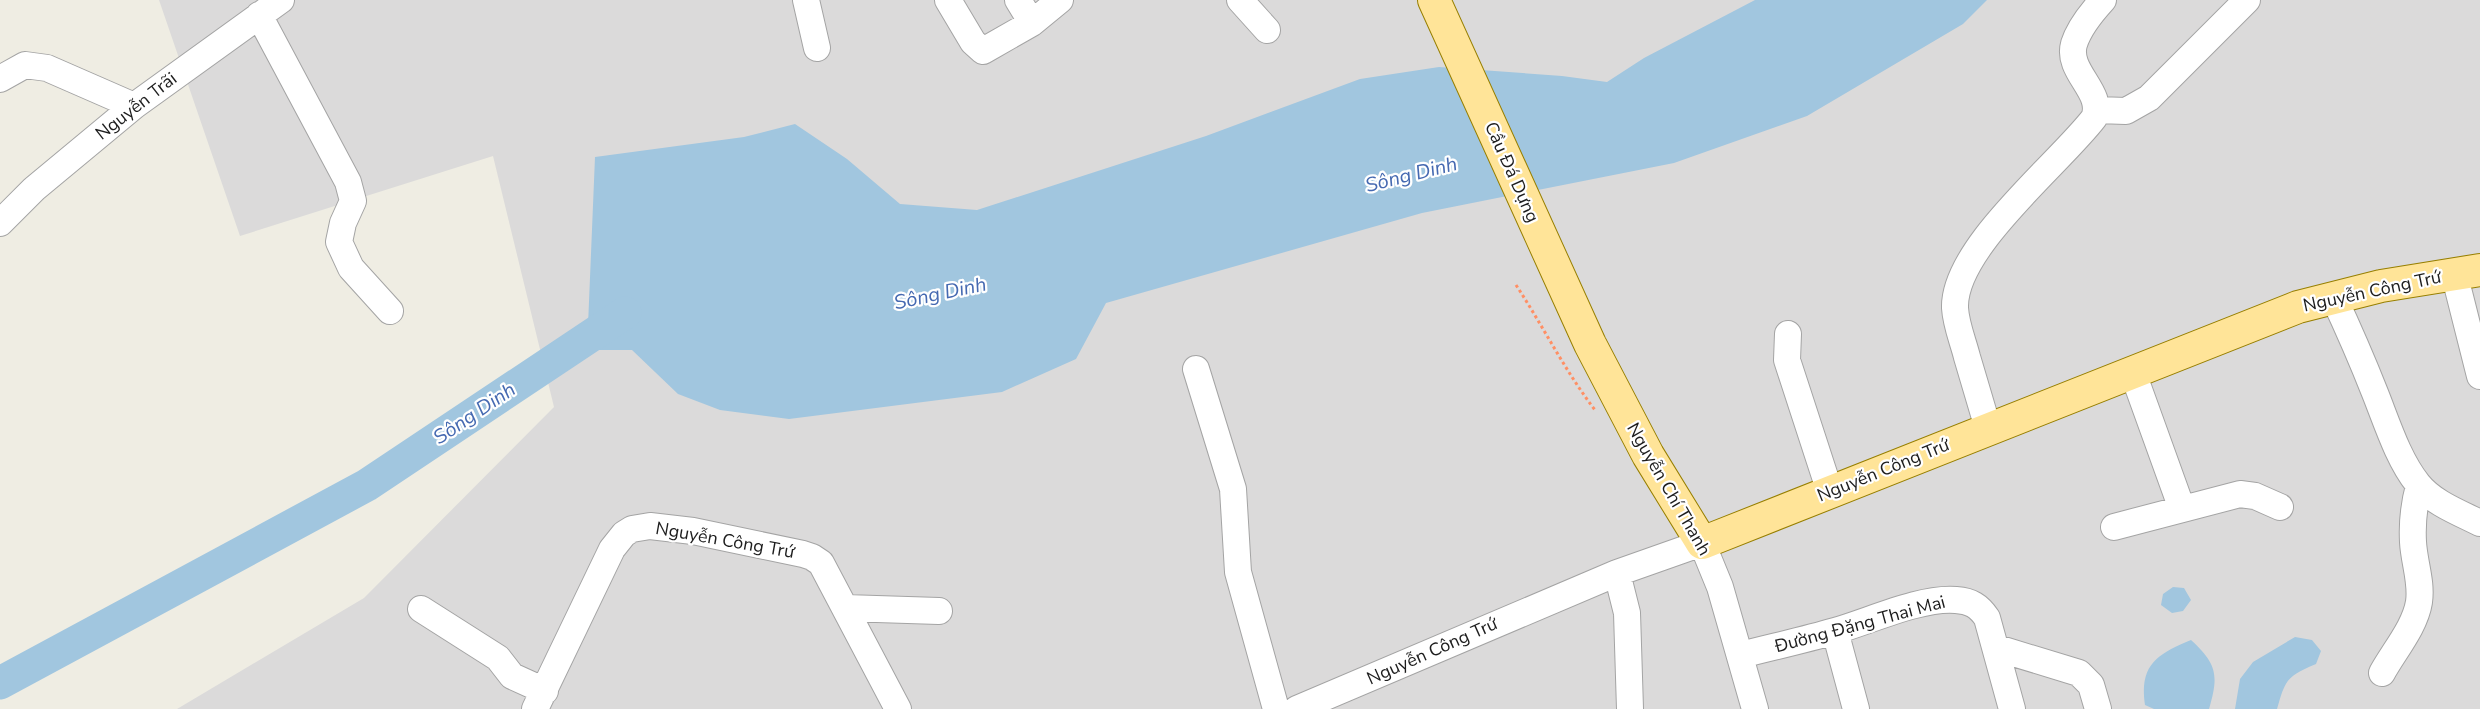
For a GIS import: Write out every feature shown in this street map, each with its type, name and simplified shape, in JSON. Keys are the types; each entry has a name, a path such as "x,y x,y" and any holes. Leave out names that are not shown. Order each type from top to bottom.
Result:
{"main road":[{"name":"Cầu Đá Dựng","path":"1434,0 1590,344"},
{"name":"Nguyễn Công Trứ","path":"1702,543 1988,428 2133,374 2281,313 2333,296 2467,272"},
{"name":"Nguyễn Chí Thanh","path":"1590,344 1640,457 1702,543"}],"street":[{"name":"Nguyễn Trãi","path":"0,223 34,189 134,106 281,0"},
{"path":"806,0 817,48"},
{"path":"948,0 973,42 983,51 1032,23 1060,0"},
{"path":"1018,0 1032,23"},
{"path":"1240,0 1267,30"},
{"path":"1988,428 1958,326 1956,301 1959,280 2008,210 2085,130 2097,110 2096,100 2073,59 2074,45 2083,27 2103,0"},
{"path":"2097,110 2126,111 2149,98 2247,0"},
{"path":"259,15 348,182 353,201 343,222 339,242 351,268 390,311"},
{"path":"0,79 25,64 47,68 134,106"},
{"path":"2467,272 2480,376"},
{"path":"2333,296 2356,345 2399,451 2419,486 2433,498 2480,523"},
{"path":"1788,334 1787,360 1830,492"},
{"path":"1196,369 1233,489 1238,572 1276,709"},
{"path":"2133,374 2182,509"},
{"path":"2382,673 2416,617 2419,603 2419,582 2412,543 2413,519 2419,486"},
{"path":"2114,527 2248,494 2280,507"},
{"name":"Nguyễn Công Trứ","path":"540,700 617,541 632,529 650,526 672,528 812,557 826,570 898,709"},
{"name":"Nguyễn Công Trứ","path":"1297,709 1617,573 1702,543"},
{"name":"Nguyễn Chí Thanh","path":"1702,543 1720,587 1755,709"},
{"path":"1617,573 1627,613 1630,709"},
{"name":"Đường Đặng Thai Mai","path":"1741,655 1835,631 1940,600 1956,600 1974,604 1987,618 2012,709"},
{"path":"845,608 939,611"},
{"path":"421,609 498,658 512,676 540,700"},
{"path":"1835,631 1856,709"},
{"path":"1997,648 2079,673 2091,685 2098,709"}],"path":[{"path":"1516,285 1547,333 1575,385 1597,412"}],"shaded area":[{"path":"159,0 2480,0 2480,709 177,709 364,598 554,407 493,156 240,236"}],"water":[{"path":"1755,0 1987,0 1963,24 1807,116 1674,163 1422,213 1106,303 1076,359 1002,392 789,419 720,410 678,394 632,350 587,350 595,157 744,137 795,124 847,159 900,204 977,210 1206,136 1360,79 1439,67 1562,76 1607,82 1644,58"},
{"path":"2173,587 2184,588 2191,600 2183,611 2172,613 2161,605 2163,594"},
{"path":"2295,637 2312,640 2321,651 2316,664 2289,680 2282,691 2277,709 2235,709 2240,679 2253,662"},
{"path":"2191,640 2206,656 2214,671 2214,687 2209,709 2154,709 2145,705 2145,680 2153,663 2169,650"}],"waterway":[{"name":"Sông Dinh","path":"0,683 367,485 625,313"}]}
